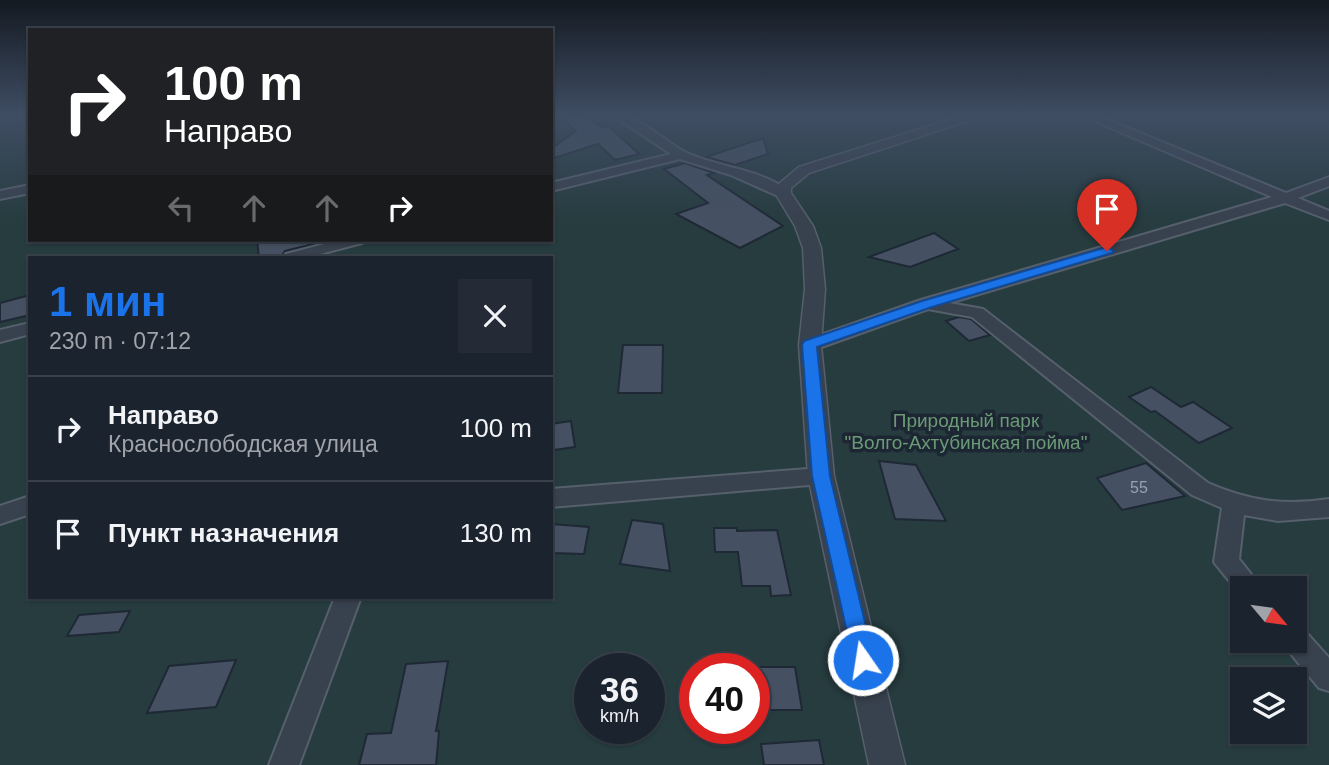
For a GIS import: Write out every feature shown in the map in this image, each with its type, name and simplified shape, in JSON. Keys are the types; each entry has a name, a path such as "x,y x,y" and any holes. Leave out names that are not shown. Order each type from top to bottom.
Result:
{"street":[{"path":"673,150 783,192 804,226 812,248 815,289 810,345 821,476 887,765"},
{"path":"783,192 787,182 804,170 869,150"},
{"path":"1169,150 1329,216"},
{"path":"553,187 681,155"},
{"path":"810,345 927,304 1285,198 1329,181"},
{"path":"0,195 28,189"},
{"path":"296,256 349,242"},
{"path":"927,304 977,313 1200,489 1234,504 1274,513 1329,508"},
{"path":"0,336 28,329"},
{"path":"553,498 821,476"},
{"path":"1234,504 1226,562 1238,576"},
{"path":"0,515 28,506"},
{"path":"284,765 347,599"},
{"path":"1307,653 1329,678"}],"green space":[{"name":"Природный парк \"Волго-Ахтубинская пойма\"","path":"0,150 28,150 28,242 553,242 553,150 1329,150 1329,765 0,765"}],"building":[{"path":"553,150 580,150 553,158"},
{"path":"604,150 634,150 639,154 615,160"},
{"path":"728,150 767,150 768,154 735,165 706,157"},
{"path":"685,163 714,173 707,175 783,226 740,248 676,214 708,203 664,169"},
{"path":"934,233 958,249 910,267 869,257"},
{"path":"257,242 322,242 285,251 282,256 259,256"},
{"path":"28,296 28,315 0,322 0,303"},
{"path":"959,317 971,319 990,335 969,341 946,321"},
{"path":"623,345 663,345 662,393 618,393"},
{"path":"1151,387 1181,407 1193,402 1232,428 1199,443 1155,411 1151,412 1129,397"},
{"path":"571,421 575,447 554,450 553,424"},
{"path":"879,461 916,465 946,521 895,519"},
{"path":"1146,463 1185,496 1122,510 1097,478"},
{"path":"632,520 663,524 670,571 620,564"},
{"path":"553,524 589,527 584,554 553,553"},
{"path":"714,528 737,528 737,531 777,530 791,595 771,596 770,586 742,586 738,552 715,552"},
{"path":"130,611 119,632 67,636 79,615"},
{"path":"236,660 216,707 147,713 169,666"},
{"path":"448,661 436,731 439,731 436,765 359,765 367,734 391,733 406,664"},
{"path":"770,667 795,667 802,710 770,710"},
{"path":"819,740 824,765 764,765 761,744"}],"route":[{"path":"863,660 821,476 810,345 927,304 1107,251"}]}
